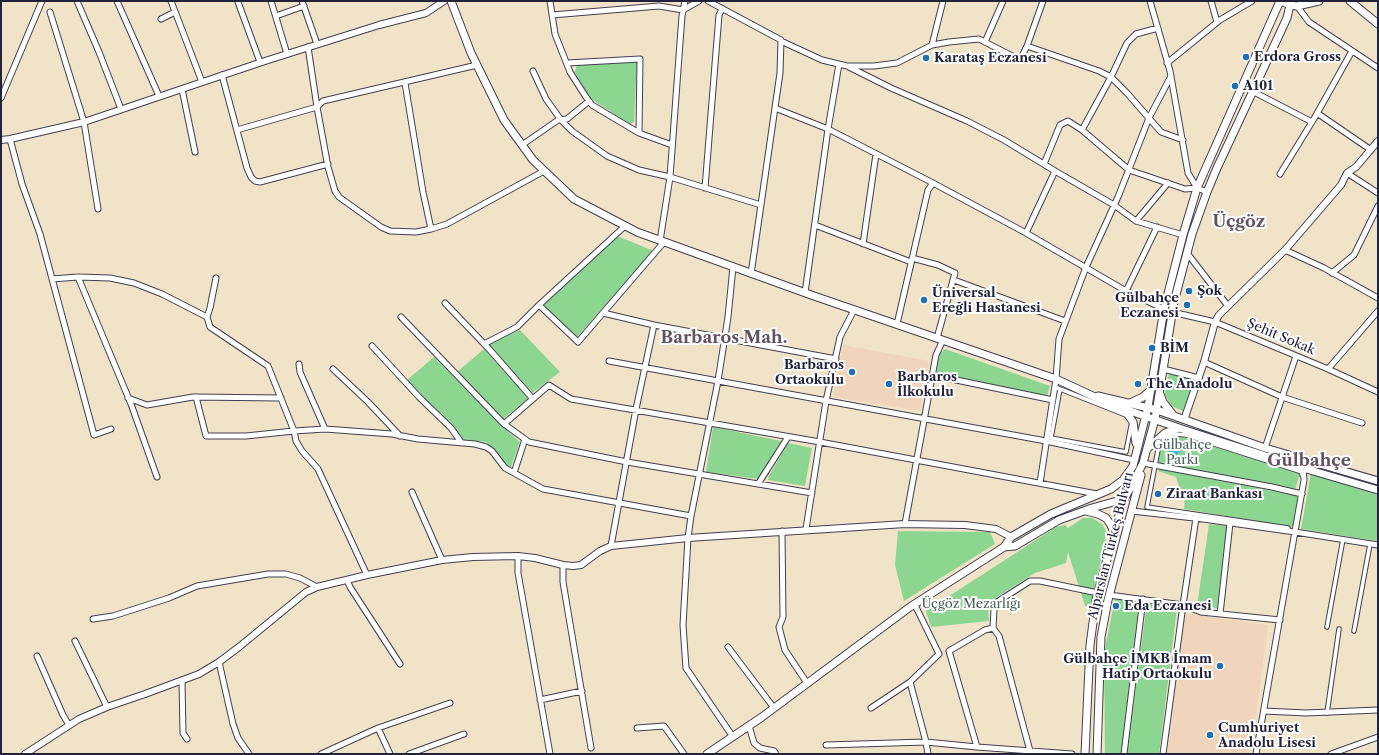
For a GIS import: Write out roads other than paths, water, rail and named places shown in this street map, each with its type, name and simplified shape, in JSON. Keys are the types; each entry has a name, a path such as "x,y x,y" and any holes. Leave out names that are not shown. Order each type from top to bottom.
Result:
{"main road":[{"path":"451,1 477,65 504,120 533,160 574,199 624,226 805,293 1056,379 1124,409 1303,468 1378,490"},
{"path":"1280,1 1292,4 1319,1"},
{"name":"Alparslan Türkeş Bulvarı","path":"1085,754 1090,645 1098,593 1115,535 1146,416 1152,390 1164,309 1183,235 1197,188 1280,1"},
{"path":"1350,1 1378,24"},
{"path":"1004,547 1014,546 1059,520 1124,499 1143,464 1157,410 1172,312 1187,253 1207,192 1228,143 1287,18 1292,4"},
{"path":"1130,403 1143,397 1152,390"},
{"path":"1160,393 1163,402 1175,417"},
{"path":"1090,394 1148,407 1265,448 1378,481"},
{"path":"1124,409 1131,418 1134,426 1137,449"},
{"path":"1148,448 1165,433 1179,428"},
{"path":"707,754 716,751 914,605 1004,547 1011,537 1051,514 1111,489 1123,480 1133,463"},
{"name":"Alparslan Türkeş Bulvarı","path":"1097,754 1099,659 1101,638 1109,595 1143,464"},
{"path":"1086,511 1106,518 1112,525 1115,535"}],"street":[{"path":"1,98 42,1"},
{"path":"77,1 121,109"},
{"path":"118,1 159,96"},
{"path":"171,1 202,82"},
{"path":"271,1 287,54"},
{"path":"1,140 84,122 260,62 379,25 426,13 444,1"},
{"path":"550,1 555,34 570,72 592,105 639,133 672,145"},
{"path":"539,304 578,342 662,241 670,177 684,1"},
{"path":"552,15 659,6 683,10 699,1"},
{"path":"708,1 744,19 781,41 822,60 848,66 874,66 897,63 932,45 969,39 979,39 1020,60 1027,46 1043,1"},
{"path":"932,45 943,1"},
{"path":"985,42 1003,1"},
{"path":"1150,1 1171,76 1188,173 1197,188"},
{"path":"1211,1 1217,22"},
{"path":"1167,63 1217,22 1252,1"},
{"path":"238,2 260,62"},
{"path":"276,16 303,4 317,44"},
{"path":"1292,4 1309,22 1378,68"},
{"path":"705,188 719,15 722,9"},
{"path":"50,12 84,122 98,209"},
{"path":"161,18 175,12"},
{"path":"1082,130 1111,77 1127,43 1136,34 1158,28"},
{"path":"752,274 780,73 781,41"},
{"path":"1027,46 1111,77 1161,132 1183,140"},
{"path":"308,47 317,107 335,191 339,197 381,227 390,231 416,232 447,224 544,171"},
{"path":"1280,174 1312,122 1352,51"},
{"path":"567,63 640,59 639,133"},
{"path":"805,293 838,64"},
{"path":"237,130 317,107 323,101 477,65"},
{"path":"848,66 892,88 967,121 1004,140 1114,205 1136,221 1183,235"},
{"path":"533,72 546,99 561,120 572,131 608,156 639,170 670,177 762,205"},
{"path":"222,75 247,168 251,177 255,181 260,182 328,164"},
{"path":"1058,388 1125,414 1128,417 1131,426 1126,452 1051,438 1058,388 1056,379 1059,339 1086,268 1129,170 1149,118 1171,76"},
{"path":"405,82 423,192 431,229"},
{"path":"182,89 195,152"},
{"path":"1252,91 1312,122"},
{"path":"522,145 558,120 567,119 589,101"},
{"path":"775,108 828,129 1026,233 1126,291 1164,309"},
{"path":"1317,113 1371,150"},
{"path":"1044,164 1060,125 1068,120 1129,170 1185,189 1197,188 1207,192"},
{"path":"10,139 22,184 40,234 94,435 111,430"},
{"path":"1184,420 1199,378 1215,322 1219,315 1285,250 1341,185 1347,173 1356,167 1378,141"},
{"path":"863,244 876,154"},
{"path":"1026,233 1055,171"},
{"path":"1347,173 1378,193"},
{"path":"897,324 928,190 932,183"},
{"path":"1136,221 1168,183"},
{"path":"1332,273 1354,255 1378,206"},
{"path":"815,225 863,244 912,260 938,265 956,273 936,355 905,524"},
{"path":"484,344 517,327 539,304 624,226"},
{"path":"1126,291 1157,227"},
{"path":"1285,250 1378,298"},
{"path":"1187,253 1228,306"},
{"path":"733,267 725,338 718,381 691,516 688,538 683,626 686,668 733,737"},
{"path":"52,280 78,277 110,278 134,283 162,294 207,317"},
{"path":"78,277 128,398 157,477"},
{"path":"216,278 207,317 210,327 268,366 294,431 296,441 302,451 318,469 367,575"},
{"path":"954,280 1065,321"},
{"path":"445,303 533,399"},
{"path":"806,529 826,401 840,337 854,310"},
{"path":"1328,368 1378,311"},
{"name":"Şehit Sokak","path":"1172,312 1215,322 1328,368 1378,392"},
{"path":"603,313 654,325 836,359"},
{"path":"401,317 504,424 529,442 627,462 812,493"},
{"path":"611,546 644,367 654,325"},
{"path":"372,346 451,428 461,442"},
{"path":"1265,448 1296,356"},
{"path":"609,361 1046,441 1133,463"},
{"path":"1204,362 1282,397 1362,423"},
{"path":"299,364 300,372 325,429"},
{"path":"333,369 368,402 400,436"},
{"path":"1163,369 1199,378"},
{"path":"932,375 1053,400"},
{"path":"504,424 549,385 571,399 820,442 1098,494"},
{"path":"1040,482 1053,400 1058,388"},
{"path":"128,398 147,405 196,397 281,398"},
{"path":"196,397 206,436 246,436 325,429 461,442 480,446 492,451 505,468 543,489 691,516"},
{"path":"1288,528 1146,507 1160,444 1167,437 1182,434 1302,472 1302,480"},
{"path":"758,484 788,437"},
{"path":"514,473 525,439"},
{"path":"1143,464 1272,487 1302,494"},
{"path":"1256,754 1302,494 1304,480 1303,468"},
{"path":"1311,472 1378,493"},
{"path":"412,492 442,560"},
{"path":"1132,511 1196,518 1378,545"},
{"path":"1163,754 1196,518"},
{"path":"1220,614 1230,523"},
{"path":"25,754 79,719 107,707 199,674 219,662 239,647 306,592 317,587 367,575 442,560 473,557 518,556 573,566 581,565 600,551 611,546 688,538 806,529 905,524 965,525 996,529 1011,537"},
{"path":"782,531 783,617 779,627 784,650 807,683"},
{"path":"1327,627 1343,539"},
{"path":"1354,631 1370,544"},
{"path":"518,556 518,573 550,754"},
{"path":"563,565 563,582 591,748"},
{"path":"93,619 113,616 169,598 197,586 268,574 286,574 300,578 317,587"},
{"path":"347,580 400,664"},
{"path":"1033,752 999,636 993,628 994,609 997,602 1030,581 1040,581 1098,593"},
{"path":"1109,595 1183,605 1201,612 1280,620"},
{"path":"1124,754 1143,600"},
{"path":"914,605 939,654"},
{"path":"871,708 910,682 939,654 949,651 985,630 993,628"},
{"path":"1327,713 1339,629"},
{"path":"75,641 107,707"},
{"path":"728,648 774,708"},
{"path":"949,651 977,747"},
{"path":"37,656 63,715 69,725"},
{"path":"219,662 233,724 238,738 249,754"},
{"path":"182,680 183,733 187,739"},
{"path":"910,682 928,754"},
{"path":"540,700 582,691"},
{"path":"321,754 378,728 450,703"},
{"path":"1264,711 1327,713 1378,710"},
{"path":"636,728 664,726 684,754"},
{"path":"749,726 754,743 760,748 776,754"},
{"path":"378,728 390,754"},
{"path":"409,754 464,734"},
{"path":"1331,754 1378,737"},
{"path":"826,745 926,742 1033,752 1072,754"}],"water":[{"path":"1177,442 1183,444 1185,449 1178,453 1177,458 1172,456 1169,457 1169,447 1173,446"}],"place":[{"name":"Erdora Gross","path":"1246,57"},
{"name":"Karataş Eczanesi","path":"926,58"},
{"name":"A101","path":"1235,86"},
{"name":"Şok","path":"1189,291"},
{"name":"Üniversal Ereğli Hastanesi","path":"924,300"},
{"name":"Gülbahçe Eczanesi","path":"1187,305"},
{"name":"BİM","path":"1152,348"},
{"name":"Barbaros Ortaokulu","path":"852,372"},
{"name":"Barbaros İlkokulu","path":"889,384"},
{"name":"The Anadolu","path":"1138,384"},
{"name":"Ziraat Bankası","path":"1158,494"},
{"name":"Eda Eczanesi","path":"1116,606"},
{"name":"Gülbahçe İMKB İmam Hatip Ortaokulu","path":"1220,666"},
{"name":"Cumhuriyet Anadolu Lisesi","path":"1210,735"}],"district":[{"name":"Üçgöz","path":"1239,222"},
{"name":"Barbaros Mah.","path":"724,338"},
{"name":"Gülbahçe","path":"1309,461"}],"park label":[{"name":"Gülbahçe Parkı","path":"1182,452"},
{"name":"Üçgöz Mezarlığı","path":"971,604"}]}
